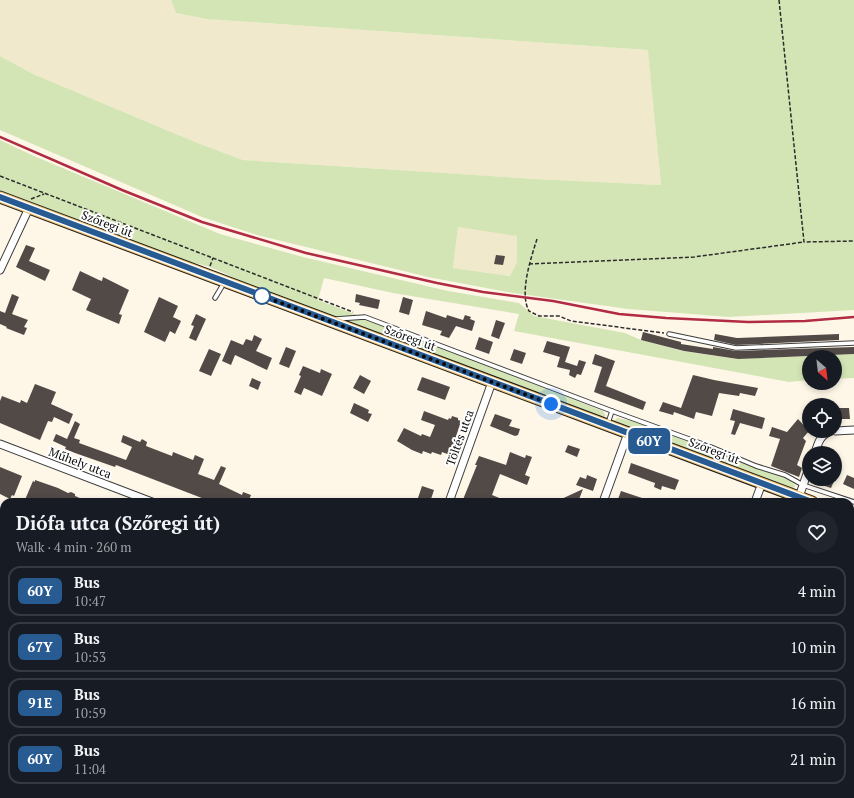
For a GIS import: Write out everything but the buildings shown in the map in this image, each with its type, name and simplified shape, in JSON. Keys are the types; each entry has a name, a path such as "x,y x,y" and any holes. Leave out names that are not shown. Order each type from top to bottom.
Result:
{"main road":[{"name":"Szőregi út","path":"0,197 29,204 225,282 799,497"}],"street":[{"path":"0,270 29,204"},
{"name":"Töltés utca","path":"450,498 492,382"},
{"path":"842,431 854,430"},
{"path":"604,498 628,433"},
{"name":"Műhely utca","path":"0,444 142,498"},
{"path":"757,498 762,484"},
{"path":"799,497 803,486"}],"lane":[{"path":"215,298 225,282"},
{"path":"325,320 365,316 612,411 785,475 802,484"},
{"path":"669,334 736,348 854,343"},
{"path":"607,425 612,411"},
{"path":"806,486 842,498"}],"path":[{"path":"779,0 804,242"},
{"path":"0,176 365,316"},
{"path":"29,204 45,194"},
{"path":"537,239 529,264 525,297 529,311 533,314 539,316 559,316 571,321 591,323 608,327 636,329 669,334"},
{"path":"529,264 694,257 804,242 854,241"},
{"path":"209,267 213,258"}],"shaded area":[{"path":"0,0 171,0 176,13 206,19 649,50 661,185 536,179 243,160 195,142 33,74 0,56"},
{"path":"458,227 517,235 517,262 510,276 453,268"}],"green space":[{"path":"171,0 854,0 854,310 729,317 628,309 507,292 428,277 257,235 202,217 0,130 0,56 33,74 195,142 243,160 536,179 661,185 648,50 206,19 176,13","holes":["458,227 517,236 517,262 510,276 453,268"]},
{"path":"0,140 34,156 220,234 303,257 448,291 519,303 534,316 625,333 641,340 682,351 737,359 802,356 802,381 789,382 514,331 519,314 393,293 324,278 318,300 357,315 336,318 238,280 215,269 191,263 0,190"},
{"path":"365,319 603,411 606,416 603,417 346,322 346,320"},
{"path":"854,354 854,378 842,379 842,355"},
{"path":"617,418 633,421 788,479 796,486 793,488 789,487 616,424 614,421"}],"railway":[{"path":"0,137 122,190 202,222 306,253 437,283 483,292 553,301 619,314 666,318 748,322 805,321 854,317"}],"bus line":[{"name":"60Y","path":"0,197 801,498"}],"route":[{"path":"262,296 551,404"}]}
